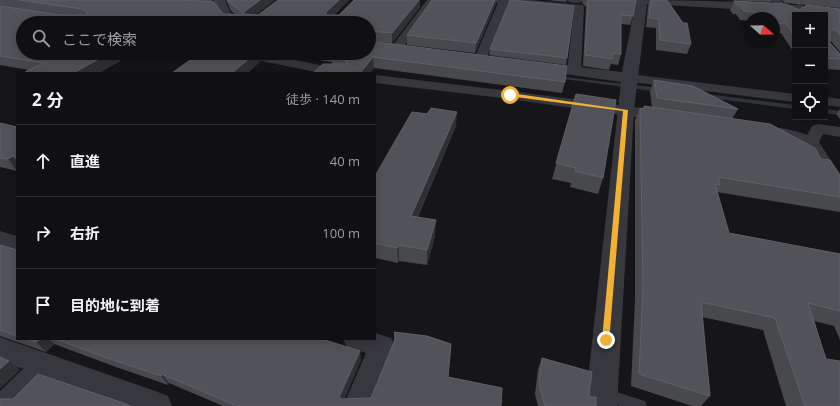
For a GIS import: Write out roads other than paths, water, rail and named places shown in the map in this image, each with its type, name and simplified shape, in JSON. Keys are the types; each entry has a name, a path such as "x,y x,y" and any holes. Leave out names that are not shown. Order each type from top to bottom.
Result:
{"street":[{"path":"480,59 500,0 578,7 574,71"},
{"path":"570,0 581,0"},
{"path":"415,2 430,2"},
{"path":"389,48 430,2"},
{"path":"602,400 625,110 639,2 779,4 840,13"},
{"path":"779,4 792,13"},
{"path":"218,5 226,16"},
{"path":"389,48 411,51"},
{"path":"465,57 496,61"},
{"path":"276,60 335,72"},
{"path":"520,64 792,98"},
{"path":"376,79 679,118"},
{"path":"828,102 840,103"},
{"path":"749,129 796,136 811,142 840,189"},
{"path":"811,142 818,129 840,132"},
{"path":"0,240 16,244"},
{"path":"358,406 382,346 360,340"},
{"path":"0,349 158,406"},
{"path":"4,406 45,366"}],"lane":[{"path":"602,400 640,406"}],"waterway":[{"path":"795,0 800,6 797,12"},
{"path":"557,77 660,90"},
{"path":"706,96 792,107"},
{"path":"828,111 840,113"}]}
